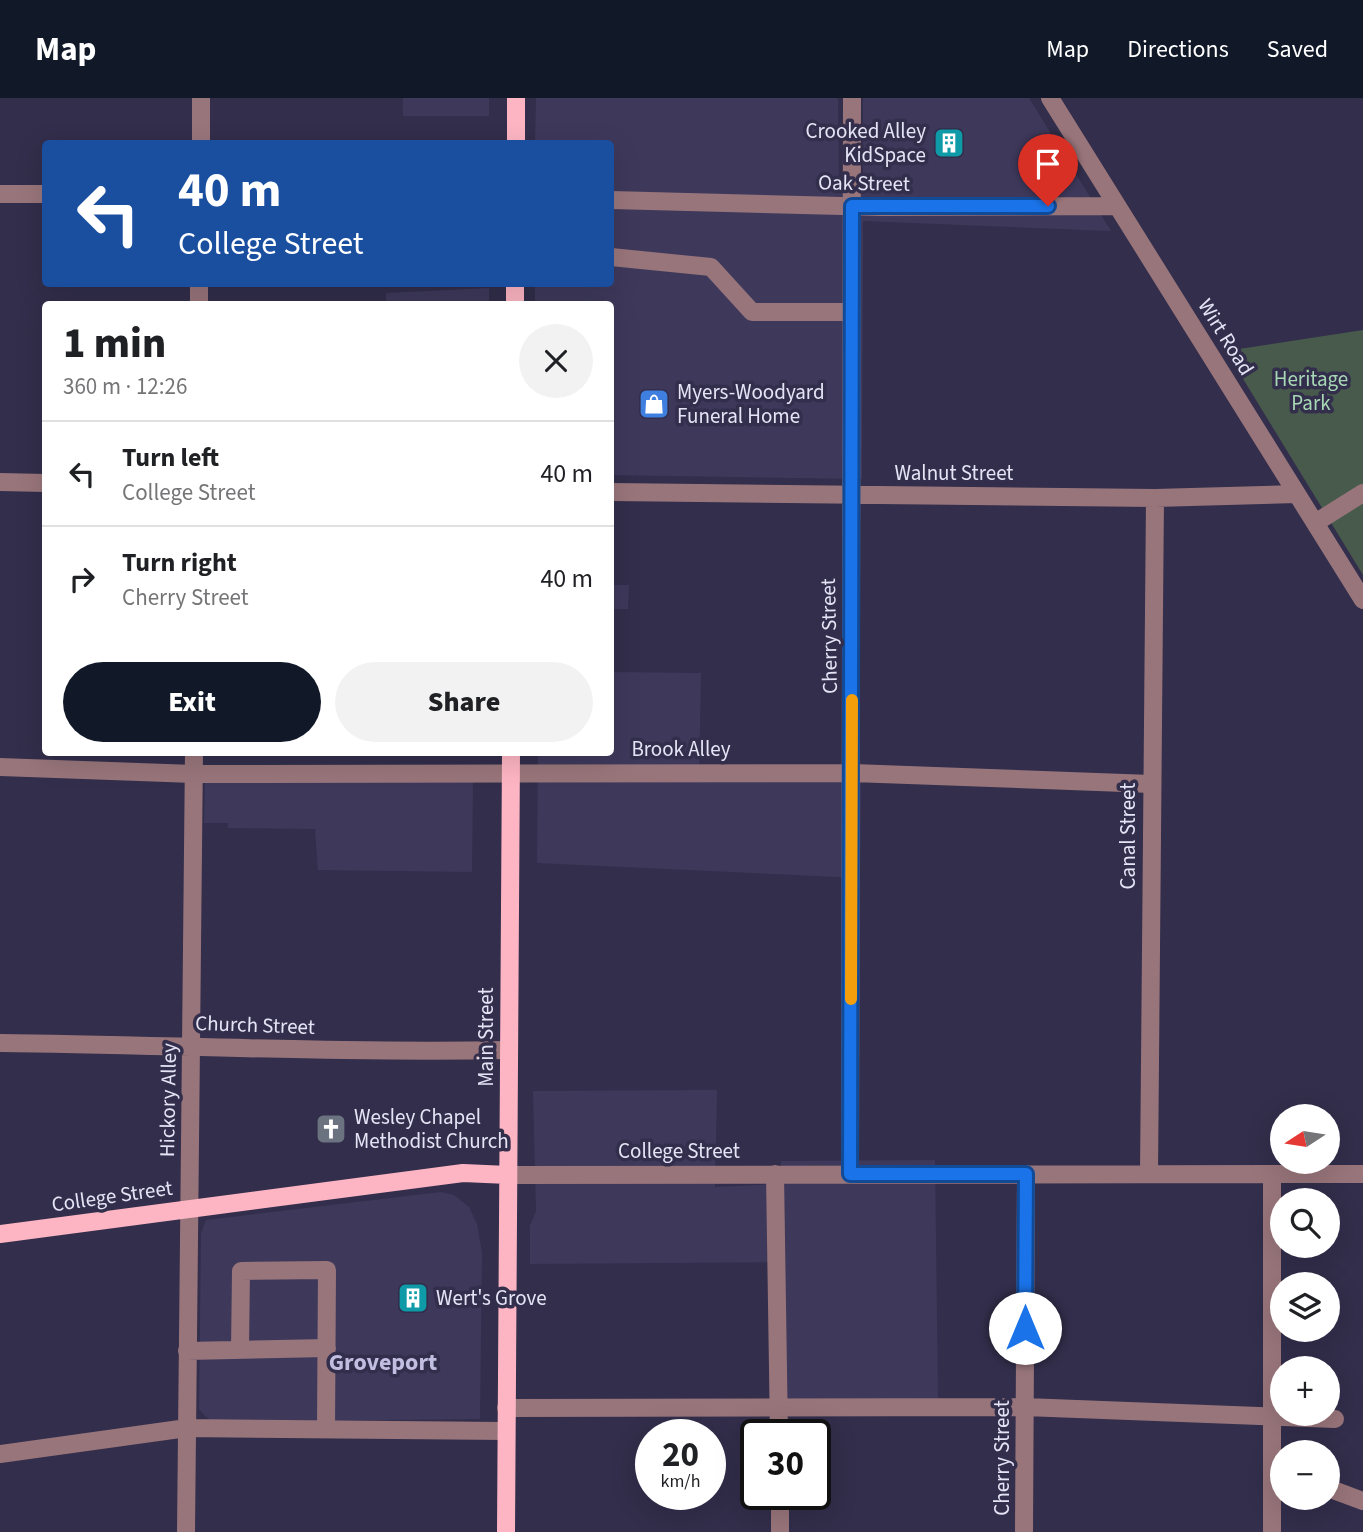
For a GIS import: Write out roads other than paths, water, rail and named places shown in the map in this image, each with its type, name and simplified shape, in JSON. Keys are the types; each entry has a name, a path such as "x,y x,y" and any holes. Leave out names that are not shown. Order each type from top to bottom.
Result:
{"main road":[{"path":"516,98 516,140"},
{"name":"Main Street","path":"506,1532 511,756"},
{"name":"College Street","path":"0,1234 463,1173 508,1175"}],"street":[{"path":"201,98 201,140"},
{"name":"Cherry Street","path":"850,1174 853,773 850,495 852,98"},
{"name":"Wirt Road","path":"1050,98 1363,600"},
{"path":"0,194 42,194"},
{"name":"Oak Street","path":"614,200 852,206 1117,206"},
{"path":"614,257 711,267 752,312 852,312"},
{"path":"0,482 42,483"},
{"name":"Walnut Street","path":"614,492 1155,498 1297,494"},
{"path":"1315,523 1363,493"},
{"name":"Canal Street","path":"1150,1174 1155,498"},
{"name":"Hickory Alley","path":"186,1532 194,756"},
{"name":"Brook Alley","path":"0,766 194,774 853,773 1152,784"},
{"name":"Church Street","path":"0,1043 191,1046 260,1050 509,1050"},
{"path":"775,1174 779,1419"},
{"name":"Cherry Street","path":"1024,1532 1026,1174"},
{"name":"College Street","path":"508,1175 1270,1174"},
{"path":"1272,1174 1273,1356"},
{"name":"College Street","path":"1340,1174 1363,1174"},
{"path":"240,1350 241,1271 327,1270 326,1429"},
{"path":"187,1351 327,1348"},
{"path":"506,1408 1025,1408 1270,1417"},
{"path":"0,1454 187,1427 506,1431"},
{"path":"1340,1492 1363,1501"},
{"path":"780,1510 780,1532"},
{"path":"1272,1532 1275,1510"}],"place":[{"name":"Crooked Alley KidSpace","path":"949,143"},
{"name":"Myers-Woodyard Funeral Home","path":"654,404"},
{"name":"Wesley Chapel Methodist Church","path":"331,1129"},
{"name":"Wert's Grove","path":"413,1298"}],"district":[{"name":"Groveport","path":"383,1362"}],"park label":[{"name":"Heritage Park","path":"1311,391"}]}
